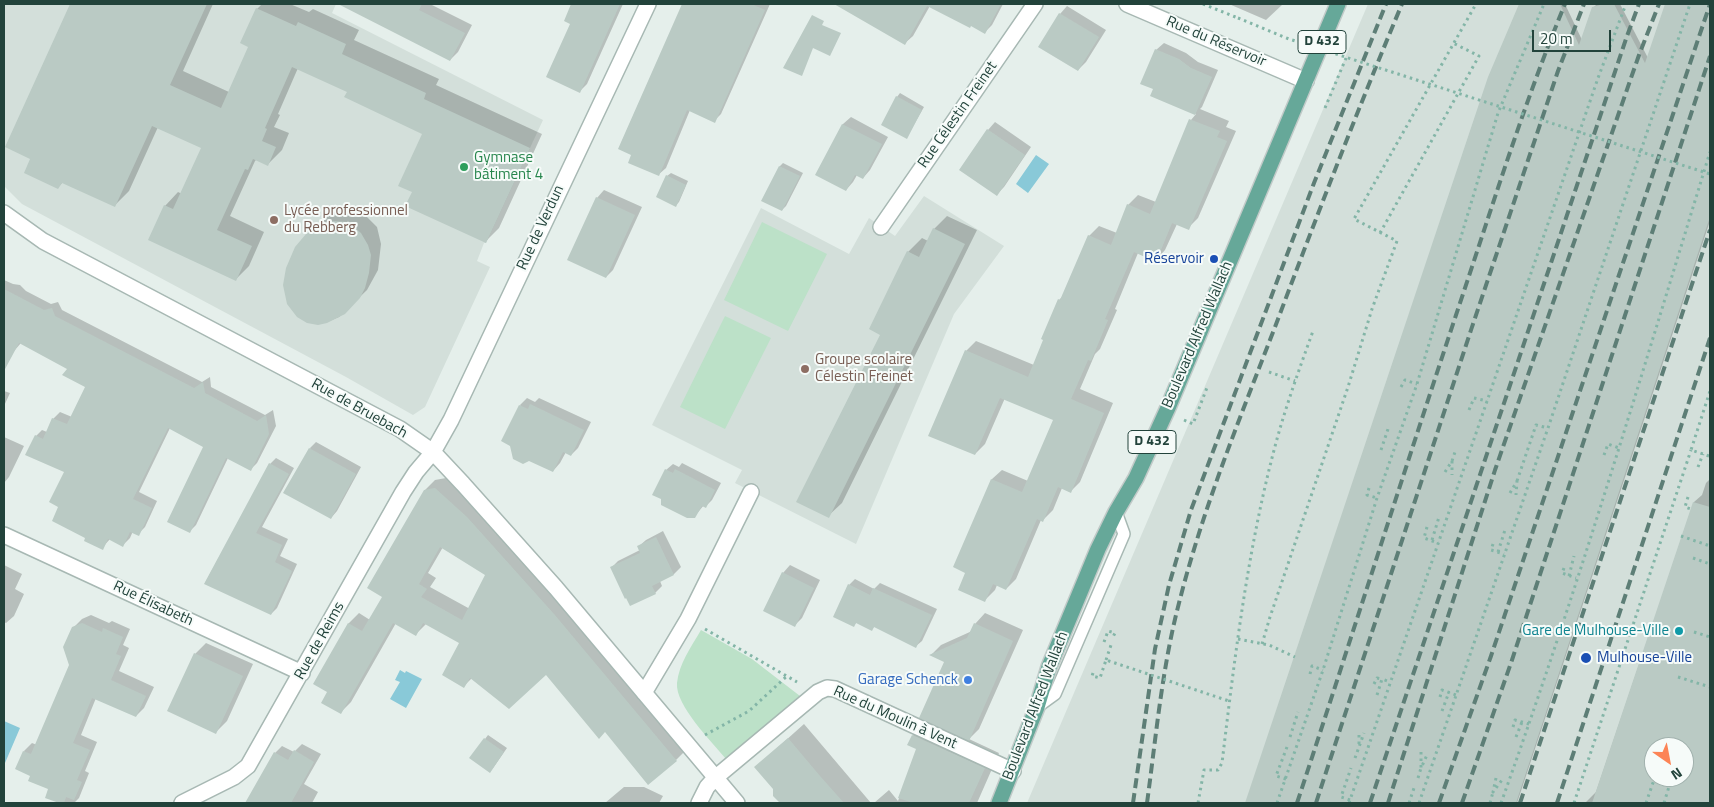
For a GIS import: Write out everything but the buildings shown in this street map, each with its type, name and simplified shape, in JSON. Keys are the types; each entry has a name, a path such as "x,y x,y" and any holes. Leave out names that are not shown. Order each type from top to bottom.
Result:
{"main road":[{"name":"Boulevard Alfred Wallach","path":"999,803 1037,707 1049,667 1098,549 1116,512 1136,478 1169,405 1338,4"}],"street":[{"name":"Rue de Verdun","path":"433,452 451,420 648,4"},
{"name":"Rue Célestin Freinet","path":"881,227 1035,4"},
{"name":"Rue du Réservoir","path":"1127,4 1306,81"},
{"name":"Rue de Bruebach","path":"4,214 43,241 400,430 433,452 556,588 737,803"},
{"name":"Rue de Reims","path":"182,803 234,777 248,766 403,492 433,452"},
{"path":"644,693 688,618 751,492"},
{"name":"Rue Élisabeth","path":"4,535 302,673"},
{"name":"Rue du Moulin à Vent","path":"699,803 707,787 715,778 818,692 826,688 835,689 1012,771"}],"path":[{"path":"1202,4 1289,39 1710,174"},
{"path":"1262,644 1348,388 1372,309 1397,241 1354,218 1476,4"},
{"path":"1277,803 1323,670 1377,498 1417,384 1498,113 1544,4"},
{"path":"1351,768 1341,797 1350,802 1598,78 1626,4"},
{"path":"1419,803 1548,428 1690,4"},
{"path":"1380,233 1479,56 1453,43"},
{"path":"1325,108 1346,58"},
{"path":"1501,803 1529,724 1619,448 1710,152"},
{"path":"1198,803 1204,770 1218,770 1222,764 1249,567 1265,489 1277,439 1313,331"},
{"path":"1269,372 1295,381"},
{"path":"1401,387 1405,380 1417,384"},
{"path":"1182,419 1193,424 1208,385"},
{"path":"1574,803 1710,391"},
{"path":"1469,410 1474,398 1487,401"},
{"path":"1510,493 1536,425 1548,428"},
{"path":"1381,450 1389,426"},
{"path":"1604,455 1608,444 1619,448"},
{"path":"1445,472 1452,461 1456,449"},
{"path":"1691,450 1709,456"},
{"path":"1698,467 1703,454"},
{"path":"1452,461 1452,475"},
{"path":"1516,481 1516,496"},
{"path":"1369,488 1367,495 1377,498"},
{"path":"1688,497 1685,507 1691,509"},
{"path":"1432,540 1439,516"},
{"path":"1427,527 1424,538 1438,543"},
{"path":"1498,552 1505,530"},
{"path":"1682,536 1710,546"},
{"path":"1493,544 1491,550 1504,554"},
{"path":"1569,576 1574,556"},
{"path":"1693,558 1710,564"},
{"path":"1564,568 1562,573 1576,578"},
{"path":"688,618 818,692"},
{"path":"1104,642 1108,631 1115,633 1113,637"},
{"path":"1694,632 1710,637"},
{"path":"1238,640 1269,645 1295,657"},
{"path":"1093,673 1092,676 1100,678 1111,645"},
{"path":"1106,660 1228,702"},
{"path":"1310,674 1312,666 1323,670"},
{"path":"703,736 749,711 787,676"},
{"path":"1678,677 1710,687"},
{"path":"1374,684 1377,678 1390,682"},
{"path":"1377,695 1382,679"},
{"path":"1440,697 1442,690 1456,695"},
{"path":"1442,711 1449,692"},
{"path":"1290,737 1298,712"},
{"path":"1513,727 1515,720 1529,724"},
{"path":"1516,737 1522,722"},
{"path":"1358,747 1359,732"},
{"path":"1355,758 1364,733"},
{"path":"1286,779 1276,776 1287,747"},
{"path":"1421,752 1421,768"},
{"path":"1418,778 1427,755"},
{"path":"1490,803 1496,778"},
{"path":"1493,792 1502,780"},
{"path":"1646,803 1652,787"},
{"path":"1664,803 1669,787"},
{"path":"1409,803 1414,788"}],"shaded area":[{"name":"Lycée professionnel du Rebberg","path":"4,4 336,4 332,13 543,120 486,243 484,243 477,261 490,267 425,407 413,415 346,377 22,204 4,186"},
{"path":"1368,4 1710,4 1710,803 1027,803"},
{"name":"Groupe scolaire Célestin Freinet","path":"924,196 1004,246 954,314 856,544 735,483 742,470 652,425 761,208 849,254 869,218 895,236"}],"green space":[{"path":"762,222 827,254 788,331 724,300"},
{"path":"725,316 771,338 725,429 680,407"},
{"path":"701,630 752,659 800,696 726,759 688,712 678,692 677,683 680,669"}],"water":[{"path":"1036,155 1049,164 1028,193 1016,184"},
{"path":"400,670 422,679 406,708 390,699 400,682 395,680"},
{"path":"4,721 20,728 5,763 4,763"}],"railway":[{"path":"1133,803 1155,649 1169,585 1191,510 1314,183 1386,4"},
{"path":"1147,803 1168,652 1179,603 1199,533 1236,429 1321,205 1402,4"},
{"path":"1297,803 1524,111 1565,4"},
{"path":"1316,803 1471,330 1558,71 1584,4"},
{"path":"1370,803 1639,4"},
{"path":"1388,803 1495,470 1639,55 1659,4"},
{"path":"1439,803 1491,656 1710,4"},
{"path":"1462,803 1512,660 1710,56"},
{"path":"1520,803 1710,230"},
{"path":"1557,803 1710,338"}],"place":[{"name":"Gymnase bâtiment 4","path":"464,167"},
{"name":"Lycée professionnel du Rebberg","path":"274,220"},
{"name":"Réservoir","path":"1214,259"},
{"name":"Groupe scolaire Célestin Freinet","path":"805,369"},
{"name":"Gare de Mulhouse-Ville","path":"1679,631"},
{"name":"Mulhouse-Ville","path":"1586,658"},
{"name":"Garage Schenck","path":"968,680"}]}
